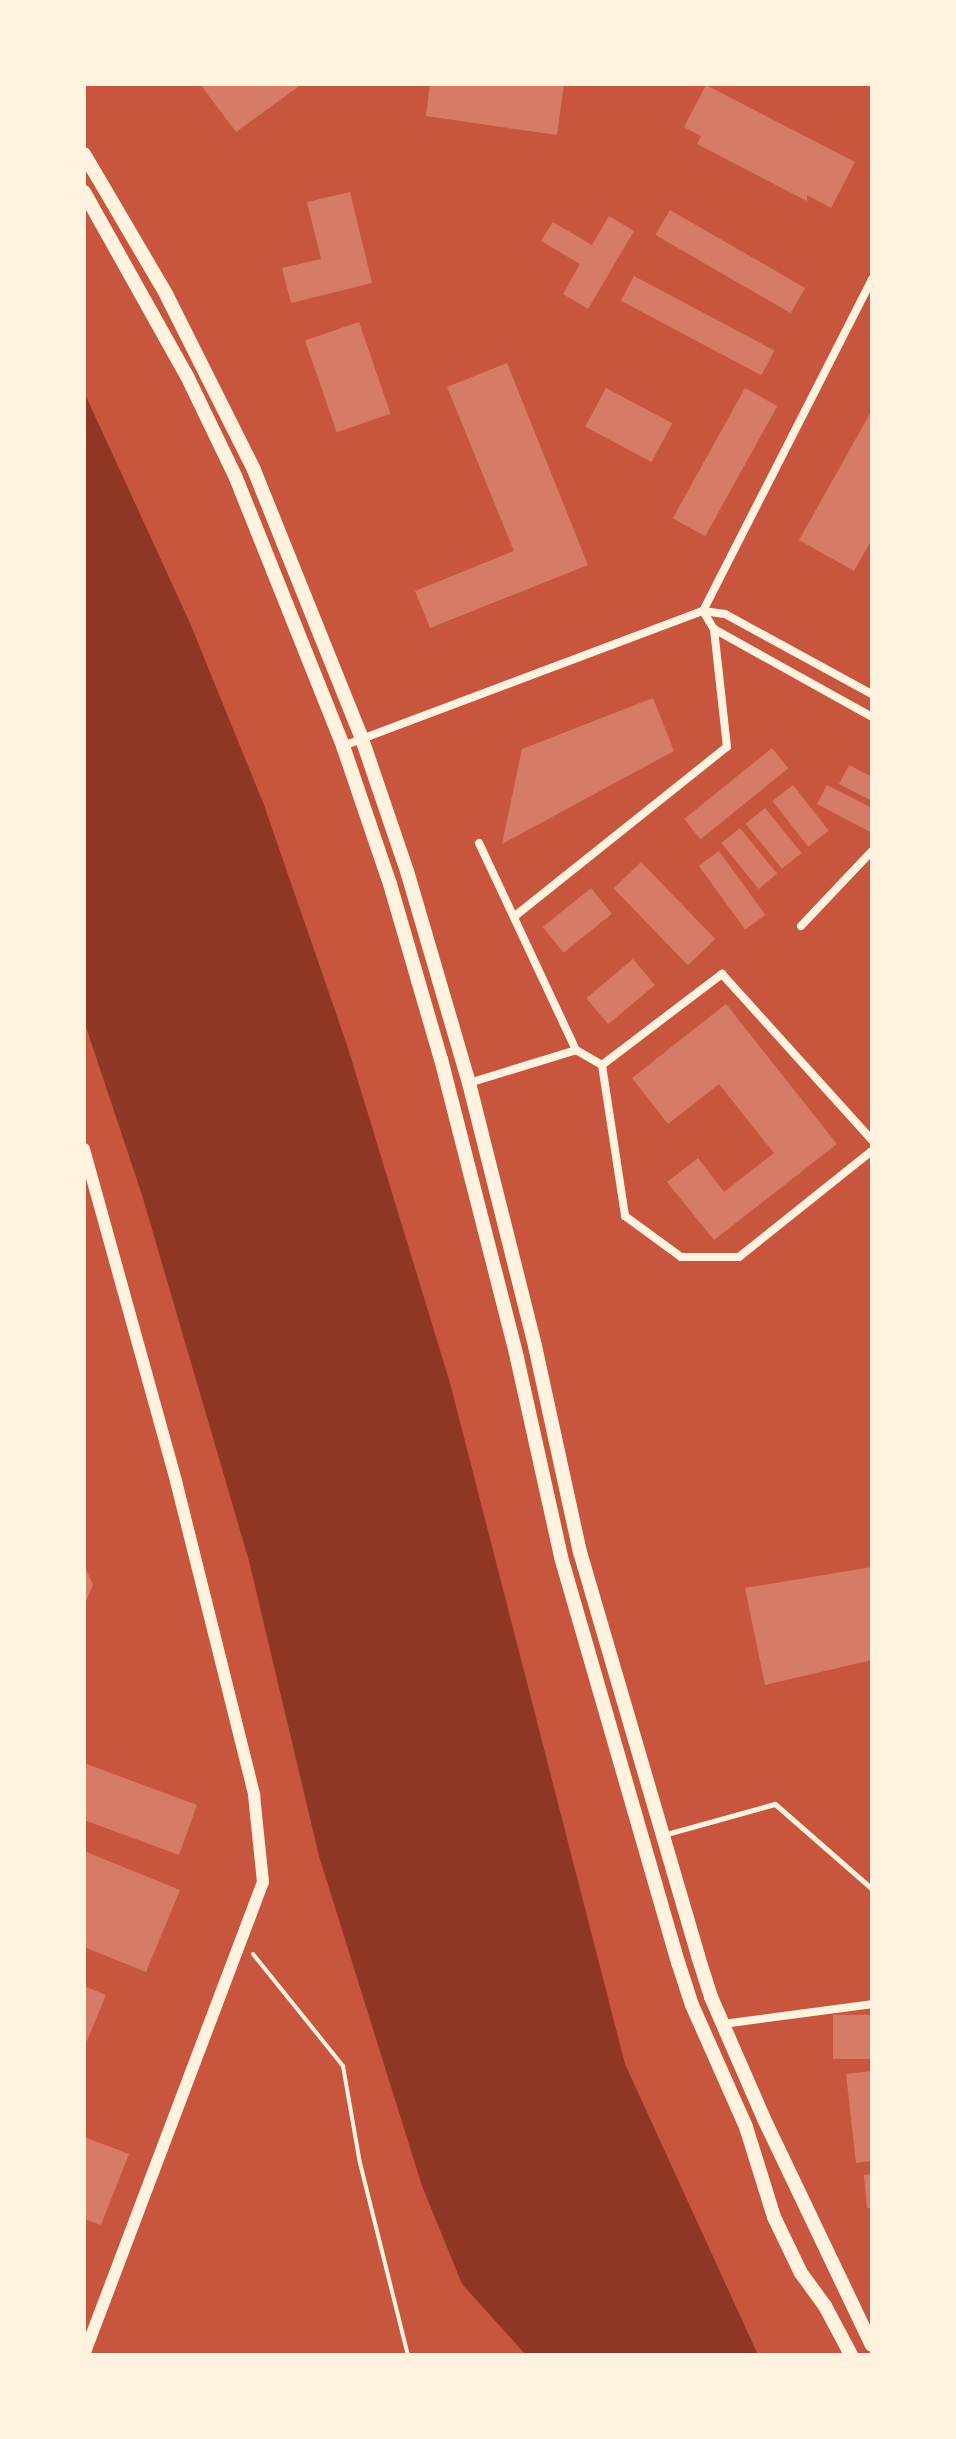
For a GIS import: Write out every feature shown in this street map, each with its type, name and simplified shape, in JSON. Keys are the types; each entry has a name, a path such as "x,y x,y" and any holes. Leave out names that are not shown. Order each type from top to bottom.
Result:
{"main road":[{"path":"84,154 166,294 254,470 362,739 407,871 469,1083 532,1332 580,1552 698,1956 723,2024 872,2345"},
{"path":"84,192 187,376 236,478 343,746 390,884 441,1059 517,1358 561,1557 678,1962 692,2005 746,2127 774,2217 801,2273 825,2306 851,2355"}],"street":[{"path":"703,611 872,279"},
{"path":"515,916 727,747 714,629 703,611"},
{"path":"343,746 703,611 725,614 872,694"},
{"path":"714,629 872,717"},
{"path":"479,843 576,1050 602,1065"},
{"path":"801,926 872,851"},
{"path":"602,1065 722,974 872,1140"},
{"path":"469,1083 576,1050"},
{"path":"602,1065 625,1216 681,1257 739,1257 872,1151"},
{"path":"84,1149 176,1481 254,1795 263,1882 84,2355"},
{"path":"723,2024 872,2004"}],"lane":[{"path":"662,1835 775,1804 872,1889"}],"path":[{"path":"241,1939 343,2066 360,2163 408,2355"}],"shaded area":[{"path":"84,392 190,623 264,805 347,1045 450,1383 625,2064 758,2355 526,2355 462,2284 422,2186 319,1856 249,1561 142,1195 84,1021"}],"building":[{"path":"200,84 302,84 236,132"},
{"path":"430,84 564,84 557,135 426,116"},
{"path":"706,85 855,162 831,208 807,195 807,201 697,144 701,136 684,127"},
{"path":"350,192 372,283 291,303 282,268 321,259 307,202"},
{"path":"670,210 805,288 791,313 656,235"},
{"path":"609,216 634,231 588,309 563,294 580,264 541,241 553,222 592,245"},
{"path":"634,276 774,351 761,375 621,301"},
{"path":"359,322 391,414 337,432 305,341"},
{"path":"507,363 588,565 430,628 415,591 514,551 447,387"},
{"path":"606,388 672,423 652,462 585,427"},
{"path":"745,388 777,406 705,536 673,518"},
{"path":"872,410 872,539 854,571 799,540"},
{"path":"653,698 674,751 502,844 522,749"},
{"path":"772,748 788,768 701,839 684,819"},
{"path":"849,765 872,777 872,801 839,784"},
{"path":"793,785 829,831 808,847 773,801"},
{"path":"827,785 872,808 872,833 817,804"},
{"path":"765,808 802,853 782,869 746,824"},
{"path":"740,828 777,874 758,889 721,843"},
{"path":"719,851 765,915 745,930 699,866"},
{"path":"641,862 715,939 688,965 614,888"},
{"path":"591,888 612,914 564,953 543,927"},
{"path":"633,959 655,985 608,1024 586,998"},
{"path":"726,1004 837,1144 714,1240 667,1182 698,1158 724,1192 774,1153 719,1084 668,1124 632,1078"},
{"path":"84,1565 93,1585 84,1606"},
{"path":"872,1567 872,1660 765,1685 745,1588"},
{"path":"84,1763 197,1805 179,1855 84,1820"},
{"path":"84,1851 180,1890 146,1972 84,1947"},
{"path":"84,1986 106,1995 84,2048"},
{"path":"833,2015 872,2015 872,2059 833,2059"},
{"path":"872,2071 872,2161 856,2163 846,2074"},
{"path":"84,2137 129,2154 101,2225 84,2219"},
{"path":"872,2174 872,2208 867,2208 864,2175"}]}
